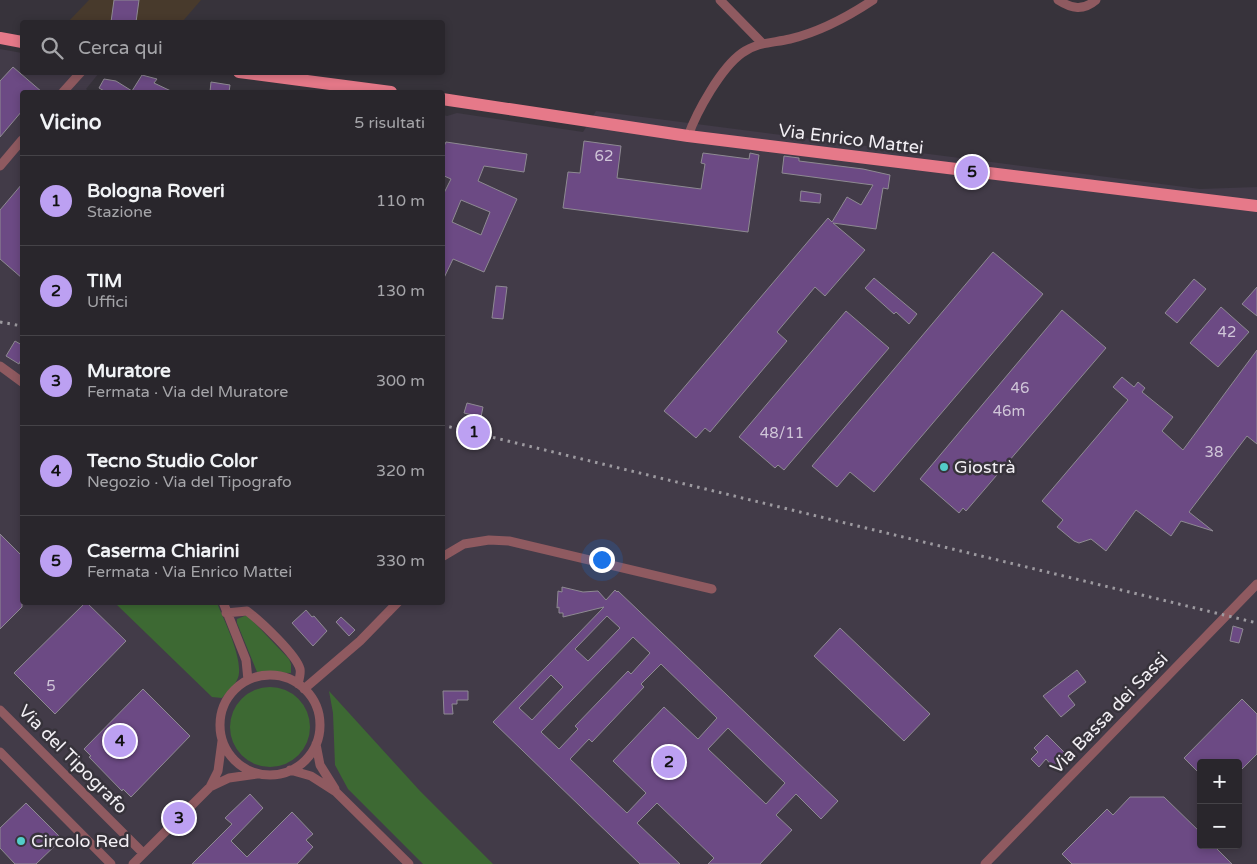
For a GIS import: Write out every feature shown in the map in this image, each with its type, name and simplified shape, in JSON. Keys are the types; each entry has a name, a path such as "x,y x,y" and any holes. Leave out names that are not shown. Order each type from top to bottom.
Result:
{"main road":[{"path":"0,38 20,42"},
{"path":"262,75 376,90"},
{"name":"Via Enrico Mattei","path":"445,103 688,136 1257,206"}],"street":[{"path":"720,0 762,43"},
{"path":"688,136 711,90 726,69 742,53 762,43 790,39 811,32 855,12 873,0"},
{"path":"1058,0 1068,7 1079,8 1090,5 1096,0"},
{"path":"70,90 79,75"},
{"path":"0,166 20,142"},
{"path":"0,366 20,381"},
{"path":"445,555 464,544 489,540 509,541 712,589"},
{"name":"Via Bassa dei Sassi","path":"985,864 1257,584"},
{"path":"224,605 246,660 248,680"},
{"path":"301,686 360,640 395,605"},
{"path":"226,613 247,611 257,619 293,657 300,669 301,686"},
{"path":"133,864 210,787 218,771 222,740 220,723 224,705 238,686 260,676 271,675 283,677 301,686 314,703 319,720 316,744 310,755 301,764 290,770 276,774 229,778 210,787"},
{"name":"Via del Tipografo","path":"0,710 143,853"},
{"path":"222,740 228,752 237,762 248,770 261,774"},
{"path":"316,744 320,765 336,792"},
{"path":"0,752 111,864"},
{"path":"290,770 311,776 336,792 409,864"}],"shaded area":[{"path":"89,0 201,0 184,20 70,20"},
{"path":"0,49 20,53 20,75 97,75 86,89 87,90 20,90 20,605 445,605 445,116 457,113 583,132 596,111 1200,189 1257,187 1257,864 0,864"}],"green space":[{"path":"117,605 218,605 236,653 239,673 236,683 222,698 212,697"},
{"path":"247,615 289,659 291,673 257,672 237,623 237,619"},
{"path":"270,687 285,690 298,699 307,712 310,727 307,742 298,755 285,764 270,767 255,764 242,755 233,742 230,727 233,712 242,699 255,690"},
{"path":"329,691 420,791 493,864 423,864 348,789 335,765 333,713"}],"building":[{"path":"114,0 139,0 136,20 111,20"},
{"path":"13,67 40,90 20,90 20,113 0,137 0,81"},
{"path":"142,75 157,79 154,83 169,90 133,90"},
{"path":"104,79 116,81 130,90 102,90 99,88"},
{"path":"211,82 230,85 229,90 210,90"},
{"path":"584,141 621,146 617,178 701,189 705,164 701,163 703,153 749,159 750,153 759,155 748,232 563,208 568,172 580,173"},
{"path":"446,142 527,154 524,172 484,166 478,181 517,199 484,272 453,259 445,276 445,191 451,179 445,176","holes":["461,200 490,212 481,235 452,222"]},
{"path":"784,156 799,158 799,161 863,169 890,175 888,189 883,188 876,229 833,223 865,250 825,296 815,287 777,332 787,341 710,432 705,428 696,438 664,411 828,218 832,222 847,197 861,205 873,185 782,173"},
{"path":"20,186 20,276 0,259 0,210"},
{"path":"801,191 821,194 820,203 800,201"},
{"path":"993,252 1043,294 874,492 850,472 837,487 812,466"},
{"path":"874,278 917,314 909,324 896,312 894,314 865,288"},
{"path":"1194,279 1206,289 1177,323 1165,313"},
{"path":"496,286 507,287 503,319 492,318"},
{"path":"1257,287 1257,316 1242,304"},
{"path":"1221,307 1249,332 1218,367 1190,343"},
{"path":"1062,310 1106,348 966,511 963,508 959,513 920,479"},
{"path":"846,311 889,348 784,470 778,465 775,468 739,437"},
{"path":"15,341 20,344 19,364 6,356"},
{"path":"1257,350 1257,444 1247,436 1189,512 1213,531 1181,521 1171,536 1136,510 1106,551 1091,539 1079,543 1074,541 1057,527 1063,520 1042,501 1128,400 1113,387 1122,377 1134,387 1138,382 1145,388 1142,392 1173,417 1162,431 1183,450"},
{"path":"467,403 483,407 481,417 464,413"},
{"path":"0,534 20,554 20,605 22,607 0,629"},
{"path":"562,587 583,592 598,591 606,600 615,590 618,591 838,801 821,819 796,794 776,815 792,830 760,864 708,864 714,858 657,803 637,823 680,864 640,864 493,722 604,607 563,617 563,613 559,613 559,607 557,608 558,591 562,592","holes":["607,616 620,628 588,661 575,649","633,637 650,653 631,674 628,671 575,726 578,729 559,749 541,732","661,664 717,718 698,739 664,707 613,761 646,793 627,813 570,759 589,739 592,742 644,687 641,684","551,675 563,687 532,720 519,708","728,728 785,783 766,804 708,749"]},
{"path":"83,605 89,605 126,641 55,714 14,673"},
{"path":"306,610 327,631 313,646 292,623"},
{"path":"341,617 355,630 349,636 336,622"},
{"path":"1233,626 1243,629 1239,643 1230,641"},
{"path":"840,628 930,714 904,741 814,656"},
{"path":"1077,670 1086,682 1068,696 1075,705 1061,717 1043,696"},
{"path":"143,689 190,736 131,797 123,789 122,791 89,757 91,756 84,749"},
{"path":"443,691 468,691 468,700 457,700 457,704 452,704 453,714 444,714"},
{"path":"1242,699 1257,714 1257,754 1242,769 1242,759 1197,759 1197,771 1184,758"},
{"path":"1047,735 1067,755 1054,768 1046,759 1039,767 1031,759 1038,752 1034,748"},
{"path":"250,794 263,808 231,841 247,857 292,812 313,834 306,840 313,847 297,864 192,864 232,824 225,818"},
{"path":"1130,797 1164,797 1197,829 1197,849 1217,849 1232,864 1072,864 1062,854 1107,809 1113,815"},
{"path":"26,803 62,839 36,864 15,864 0,848 0,828"}],"railway":[{"path":"0,322 20,326"},
{"path":"445,426 1257,623"}],"place":[{"name":"Caserma Chiarini","path":"972,172"},
{"name":"Bologna Roveri","path":"474,432"},
{"name":"Giostrà","path":"944,467"},
{"name":"Tecno Studio Color","path":"120,741"},
{"name":"TIM","path":"669,762"},
{"name":"Muratore","path":"179,818"},
{"name":"Circolo Red","path":"21,841"}]}
